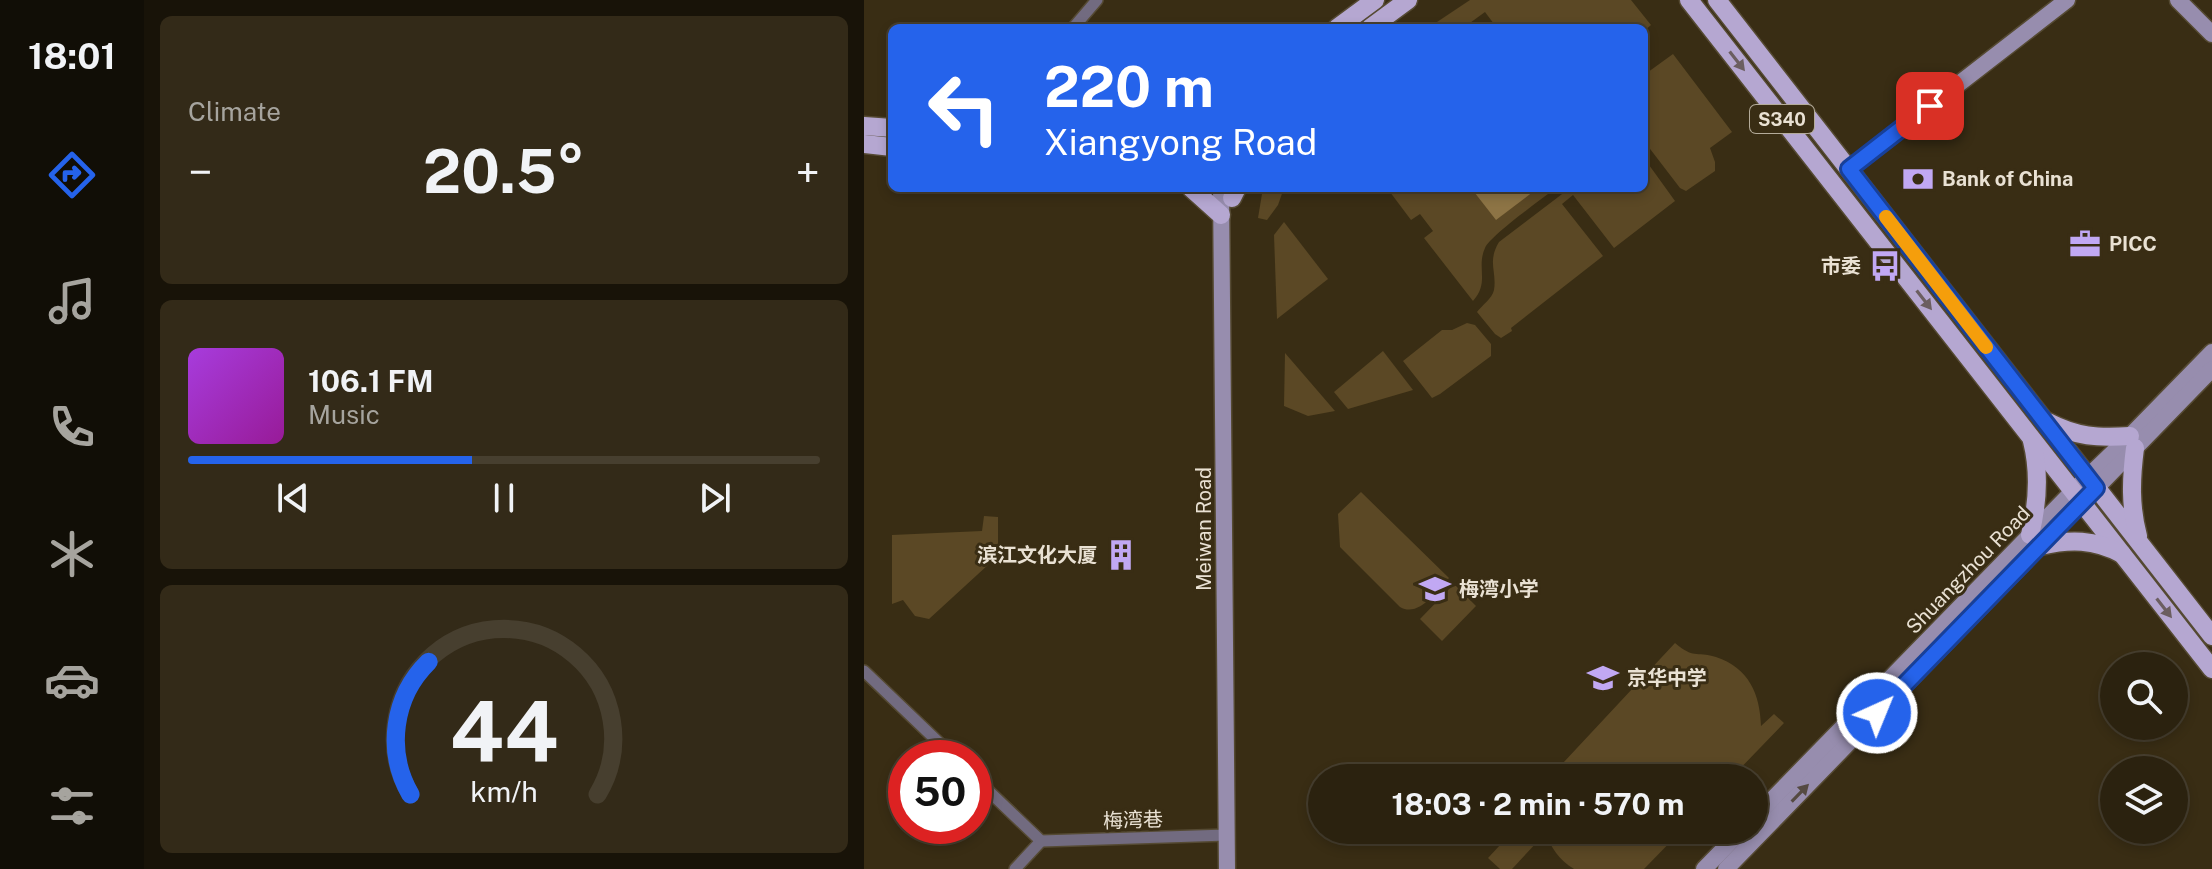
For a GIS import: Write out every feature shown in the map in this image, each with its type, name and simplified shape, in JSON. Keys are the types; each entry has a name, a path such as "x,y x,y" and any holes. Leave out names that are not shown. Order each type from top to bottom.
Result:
{"main road":[{"path":"1342,24 1375,0"},
{"path":"1375,24 1408,0"},
{"name":"S340","path":"1689,0 2212,669"},
{"name":"S340","path":"1717,0 2212,636"},
{"path":"864,126 888,128"},
{"path":"864,144 888,147"},
{"path":"1206,192 1228,198"},
{"path":"1986,379 2002,367"},
{"path":"2043,420 2080,435 2132,442 2133,520 2139,543"},
{"path":"2030,434 2036,456 2038,486 2035,541 2091,541 2123,555"},
{"path":"2139,575 2155,562"}],"street":[{"path":"1076,24 1097,0"},
{"path":"1849,169 2067,0"},
{"path":"2178,0 2212,34"},
{"name":"Meiwan Road","path":"1227,869 1228,198"},
{"name":"Meiwan Road","path":"1228,198 1237,869"},
{"name":"Shuangzhou Road","path":"2132,442 2212,352"},
{"name":"Shuangzhou Road","path":"1726,869 2078,496 2212,369"},
{"name":"Shuangzhou Road","path":"1768,804 1996,581"},
{"path":"864,671 936,740"},
{"path":"992,794 1041,841 1015,869"},
{"name":"梅湾巷","path":"1041,841 1227,835"},
{"path":"1704,869 1728,844"}],"shaded area":[{"path":"1470,0 1631,0 1651,25 1648,28 1648,24 1494,24 1485,12 1468,24 1434,24"},
{"path":"1673,54 1732,132 1710,148 1715,171 1686,191 1680,188 1648,146 1648,72"},
{"path":"1648,164 1675,201 1614,248 1573,195 1562,204 1603,256 1501,338 1477,312 1494,290 1493,261 1499,242 1565,192 1648,192"},
{"path":"1262,192 1283,192 1267,220 1258,218"},
{"path":"1390,192 1551,192 1489,242 1483,255 1481,288 1473,301 1424,238 1433,231 1420,214 1411,220"},
{"path":"1474,192 1533,192 1496,220"},
{"path":"1284,222 1328,279 1277,319 1274,235"},
{"path":"1467,323 1475,325 1491,344 1491,356 1432,398 1403,361 1442,330 1452,330"},
{"path":"1383,351 1413,390 1348,409 1334,392"},
{"path":"1285,353 1335,411 1308,416 1284,406"},
{"path":"1361,492 1449,578 1433,596 1414,609 1400,607 1340,547 1338,514"},
{"path":"984,516 998,517 998,546 989,564 929,619 915,616 903,600 892,604 892,535 982,531"},
{"path":"1454,584 1476,606 1442,641 1420,619"},
{"path":"1675,643 1691,653 1716,657 1737,668 1755,693 1761,726 1774,714 1784,723 1744,764 1562,764"},
{"path":"1501,844 1535,844 1512,869 1500,869 1488,858"},
{"path":"1551,844 1668,844 1644,869 1574,869"}],"slow traffic":[{"path":"1886,217 1986,347"}],"place":[{"name":"Bank of China","path":"1918,179"},
{"name":"PICC","path":"2085,244"},
{"name":"市委","path":"1885,266"},
{"name":"滨江文化大厦","path":"1121,555"},
{"name":"梅湾小学","path":"1435,589"},
{"name":"京华中学","path":"1603,678"}],"route":[{"path":"1877,713 2096,488 1849,169 1930,106"}]}
